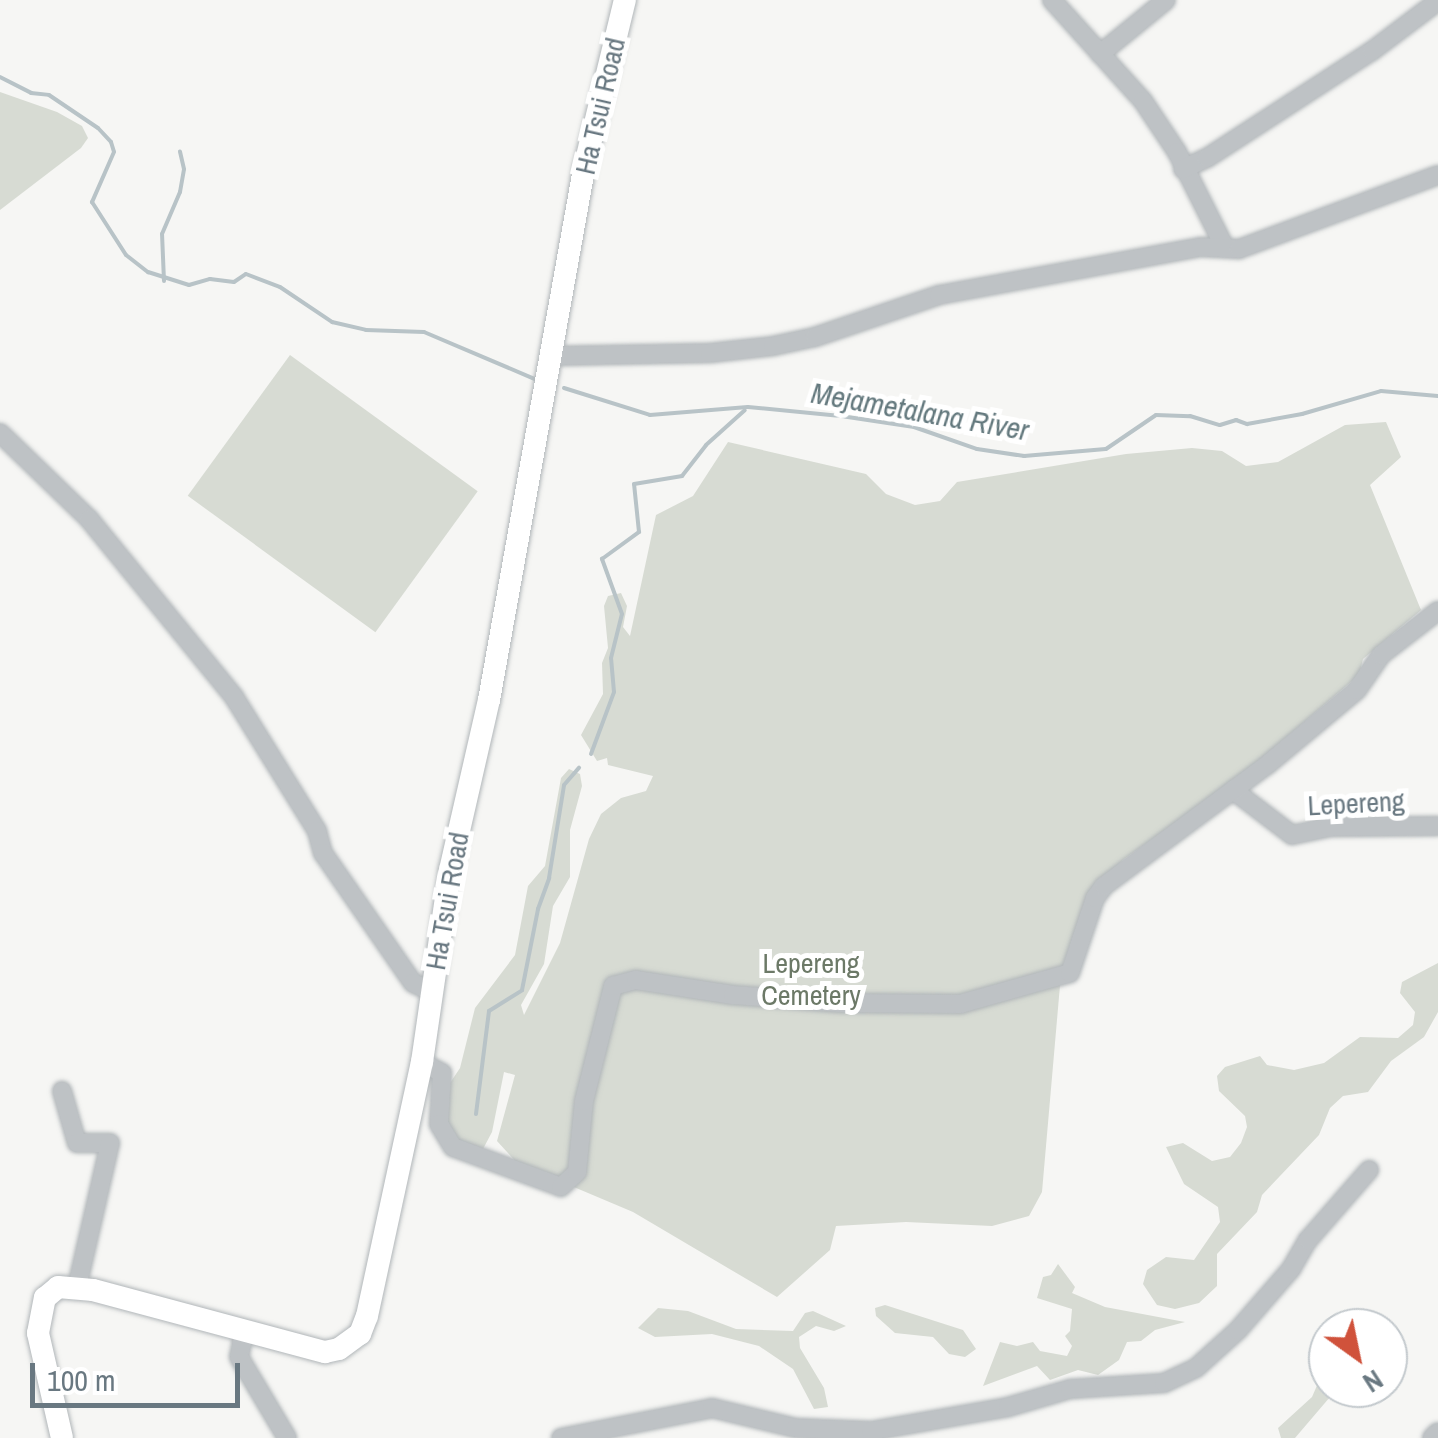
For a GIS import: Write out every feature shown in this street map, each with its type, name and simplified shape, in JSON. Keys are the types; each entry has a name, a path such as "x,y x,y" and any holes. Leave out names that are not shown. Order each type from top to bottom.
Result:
{"street":[{"name":"Ha Tsui Road","path":"77,1287 324,1352 339,1349 360,1334 422,1062 450,870 489,700 584,170 625,0"},
{"path":"1100,54 1166,0"},
{"path":"1055,2 1142,101 1177,152 1182,169 1225,248"},
{"path":"1182,169 1207,158 1372,51 1438,2"},
{"path":"552,356 710,353 773,346 815,337 939,295 1201,246 1225,248 1280,236 1438,175"},
{"path":"0,433 89,519 234,697 317,831 323,853 413,984 432,992"},
{"path":"422,1062 442,1073 439,1124 453,1147 560,1187 577,1172 584,1101 613,986 636,980 733,995 941,1004 1037,986 1070,973 1095,898 1104,886 1193,824 1344,700 1381,655 1438,610"},
{"name":"Lepereng","path":"1233,790 1292,835 1329,827 1438,826"},
{"path":"62,1091 77,1143 110,1143 77,1287 58,1287 45,1298 38,1316 41,1350 62,1438"},
{"path":"561,1438 595,1428 712,1408 796,1428 872,1431 1008,1407 1070,1389 1164,1383 1196,1368 1238,1330 1369,1170"},
{"path":"244,1332 239,1356 287,1438"},
{"path":"1432,1438 1438,1432"}],"green space":[{"path":"0,92 57,112 82,126 88,138 81,148 0,210"},
{"path":"290,355 478,491 375,632 188,496"},
{"name":"Lepereng Cemetery","path":"1386,422 1401,457 1370,485 1421,610 1363,659 1359,675 1234,782 1124,859 1089,893 1061,974 1042,1192 1029,1216 992,1226 906,1222 836,1226 830,1250 777,1297 633,1212 517,1163 497,1141 515,1075 504,1072 492,1132 483,1149 460,1143 443,1115 448,1086 460,1068 475,1008 515,955 528,886 545,866 561,778 569,769 580,774 582,786 570,830 570,877 553,906 544,964 521,1005 524,1015 560,943 589,839 601,814 621,798 646,791 653,776 608,765 607,758 597,761 581,735 603,694 602,663 608,648 604,606 608,596 621,593 627,606 623,627 630,636 656,515 693,496 728,442 866,474 886,494 915,505 940,501 957,482 1126,454 1192,448 1222,451 1246,466 1278,462 1345,425"},
{"path":"1438,963 1438,1012 1424,1037 1391,1061 1368,1092 1343,1096 1330,1108 1319,1135 1262,1195 1257,1212 1217,1254 1217,1286 1199,1303 1175,1309 1157,1305 1143,1284 1147,1270 1166,1257 1194,1260 1220,1222 1218,1207 1184,1184 1166,1147 1183,1143 1212,1161 1230,1157 1247,1127 1245,1116 1219,1091 1217,1076 1225,1067 1260,1056 1267,1065 1294,1070 1324,1063 1360,1037 1398,1038 1413,1025 1415,1012 1400,993 1402,982"},
{"path":"1058,1264 1075,1287 1072,1293 1105,1307 1185,1322 1155,1330 1141,1341 1127,1342 1119,1360 1098,1375 1078,1370 1050,1380 1037,1366 983,1386 1000,1342 1017,1346 1033,1342 1040,1351 1067,1356 1072,1346 1065,1336 1070,1331 1072,1309 1037,1298 1043,1277 1051,1275"},
{"path":"885,1305 963,1330 976,1349 965,1357 949,1354 933,1337 895,1333 876,1316 875,1308"},
{"path":"658,1308 688,1311 736,1329 793,1331 805,1313 813,1311 846,1326 834,1331 816,1326 799,1337 800,1348 824,1388 828,1407 814,1409 793,1369 759,1346 712,1334 655,1337 638,1328"},
{"path":"1308,1401 1308,1408 1321,1408 1295,1438 1281,1438 1278,1428"}],"waterway":[{"name":"Mejametalana River","path":"0,77 31,93 49,95 98,128 111,142 114,152 92,202 126,255 148,272 189,285 210,279 234,282 246,274 280,287 332,322 366,330 424,332 537,380"},
{"path":"164,281 162,234 180,192 184,169 180,151"},
{"name":"Mejametalana River","path":"564,388 650,415 748,407 841,416 914,427 977,449 1024,456 1106,449 1156,415 1190,416 1220,425 1236,420 1247,424 1302,414 1381,391 1438,396"},
{"path":"591,754 614,692 611,658 622,614 602,559 639,532 634,484 682,476 706,445 745,410"},
{"path":"476,1114 489,1011 522,990 538,909 549,878 564,785 579,768"}]}
